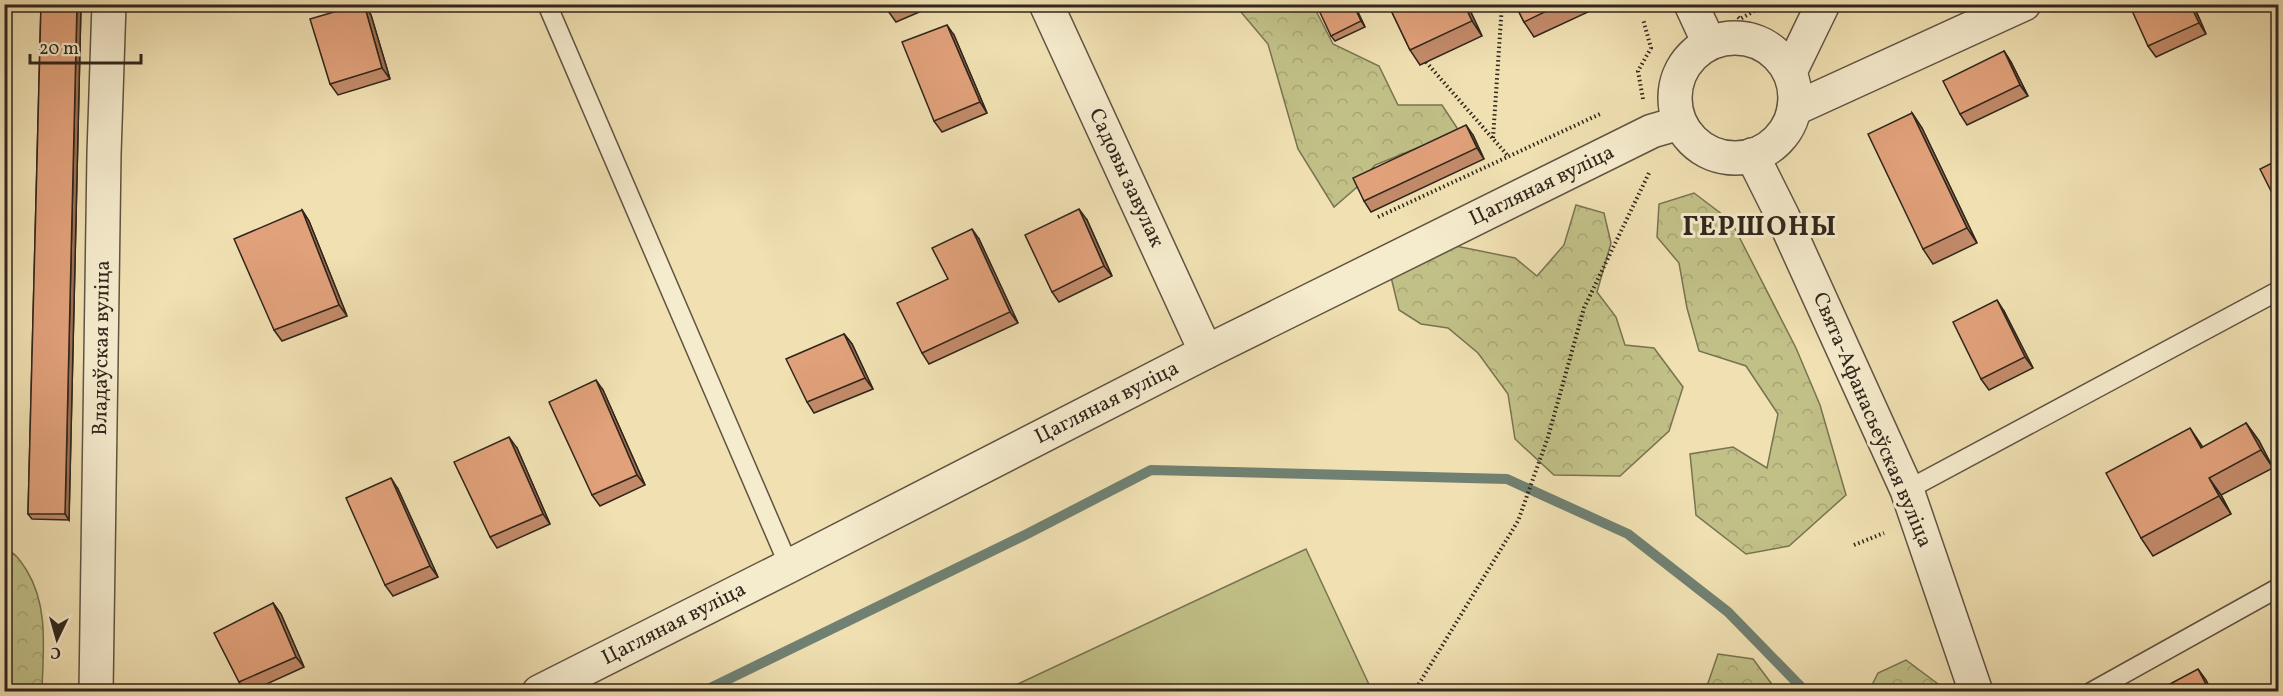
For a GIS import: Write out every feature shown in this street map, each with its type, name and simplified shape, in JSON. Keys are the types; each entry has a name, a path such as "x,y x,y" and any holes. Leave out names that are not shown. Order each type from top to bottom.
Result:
{"street":[{"name":"Владаўская вуліца","path":"96,692 104,154 109,4"},
{"name":"Садовы завулак","path":"1046,4 1206,352"},
{"path":"1691,4 1709,43"},
{"path":"1790,72 1823,4"},
{"path":"1794,109 2024,4"},
{"path":"1728,38 1746,39 1764,45 1779,57 1790,72 1795,91 1794,109 1787,128 1776,142 1752,156 1723,157 1705,150 1690,139 1666,127 1675,105 1675,86 1682,69 1694,53 1709,43 1728,38"},
{"name":"Цагляная вуліца","path":"538,692 1206,352 1666,127"},
{"name":"Свята-Афанасьеўская вуліца","path":"1752,156 1783,217 1907,490 1977,692"}],"lane":[{"path":"547,4 789,566"},
{"path":"1907,490 2278,291"},
{"path":"2091,692 2278,588"}],"path":[{"path":"1492,138 1502,4"},
{"path":"1734,12 1740,19 1766,4"},
{"path":"1414,692 1518,521 1548,437 1584,308 1650,171 1666,127 1641,94 1638,71 1651,48 1643,19"},
{"path":"1426,62 1508,156"},
{"path":"1378,217 1600,113"}],"green space":[{"path":"1235,5 1313,5 1333,44 1379,66 1398,105 1442,105 1459,131 1375,165 1356,188 1334,207 1298,149 1268,44"},
{"path":"1694,193 1731,221 1796,348 1820,405 1846,495 1789,546 1746,554 1696,515 1690,454 1733,447 1767,468 1778,414 1746,366 1699,351 1687,308 1679,263 1657,237 1659,204"},
{"path":"1576,205 1604,213 1611,243 1597,292 1616,317 1625,345 1654,348 1683,387 1669,431 1620,476 1554,475 1515,439 1508,394 1478,353 1448,328 1421,324 1399,310 1391,277 1446,244 1515,258 1537,276 1564,245"},
{"path":"5,549 15,555 27,571 39,599 43,630 42,691 5,691"},
{"path":"1306,549 1372,691 1003,691"},
{"path":"1718,654 1753,659 1777,691 1707,691"},
{"path":"1906,660 1938,684 1941,691 1869,691 1878,673"}],"building":[{"path":"41,4 77,4 65,514 28,514"},
{"path":"364,4 382,68 330,84 310,19"},
{"path":"885,4 904,4 888,11"},
{"path":"1316,4 1353,4 1361,21 1331,36"},
{"path":"1388,4 1464,4 1472,21 1410,50"},
{"path":"1515,4 1561,4 1524,22"},
{"path":"2129,4 2190,4 2199,23 2148,46"},
{"path":"947,25 980,102 934,121 902,42"},
{"path":"2004,51 2020,85 1960,114 1943,81"},
{"path":"1912,113 1967,228 1923,249 1868,134"},
{"path":"1466,125 1477,148 1364,201 1353,178"},
{"path":"2278,160 2278,205 2260,169"},
{"path":"1079,209 1104,266 1052,292 1025,235"},
{"path":"302,210 339,305 274,330 234,239"},
{"path":"972,229 1010,312 922,353 897,303 948,279 932,248"},
{"path":"1997,300 2025,357 1981,379 1953,322"},
{"path":"844,334 865,378 807,402 786,359"},
{"path":"596,380 637,475 592,495 549,402"},
{"path":"2246,423 2261,450 2209,478 2219,496 2141,538 2106,473 2190,428 2201,448"},
{"path":"509,437 543,514 490,537 454,462"},
{"path":"391,478 430,566 385,585 346,498"},
{"path":"273,603 296,657 239,682 214,633"},
{"path":"2198,669 2210,692 2155,692"}],"waterway":[{"path":"702,692 1027,534 1151,470 1507,479 1628,534 1728,612 1806,692"}],"district":[{"name":"ГЕРШОНЫ","path":"1760,228"}]}
